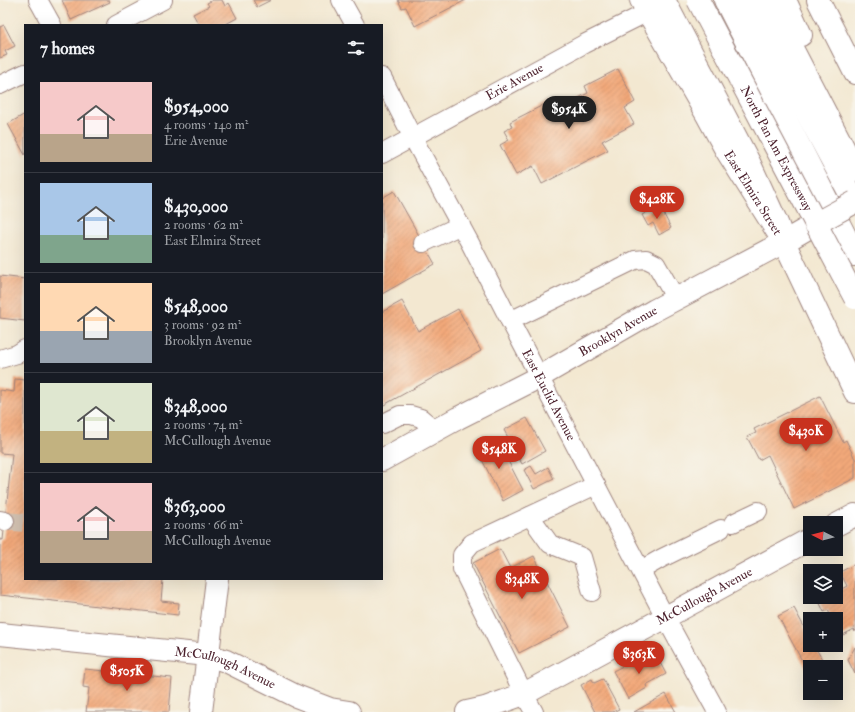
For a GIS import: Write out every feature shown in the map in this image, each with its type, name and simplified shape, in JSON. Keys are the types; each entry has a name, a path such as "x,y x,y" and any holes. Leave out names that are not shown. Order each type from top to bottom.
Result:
{"main road":[{"name":"North Pan Am Expressway","path":"698,0 855,298"},
{"name":"North Pan Am Expressway","path":"725,0 855,255"},
{"path":"746,0 855,203"},
{"path":"767,0 855,170"},
{"path":"785,0 855,139"},
{"path":"818,0 855,73"},
{"path":"651,4 679,28 749,162 777,222 784,242"},
{"name":"East Elmira Street","path":"651,4 726,150 784,242 855,392"},
{"name":"Brooklyn Avenue","path":"383,459 435,430 539,377 648,314 855,203"},
{"path":"843,521 855,515"},
{"name":"McCullough Avenue","path":"467,712 485,708 529,703 665,617 803,543"},
{"path":"201,712 217,580"},
{"name":"McCullough Avenue","path":"0,634 207,655 226,661 296,696 330,709 349,712"}],"street":[{"path":"38,0 51,24"},
{"path":"118,24 163,0"},
{"path":"341,0 354,24"},
{"name":"Erie Avenue","path":"383,153 584,44 651,4"},
{"path":"0,85 24,73"},
{"name":"East Euclid Avenue","path":"383,79 413,138 463,229 665,617 717,712"},
{"path":"426,248 463,229"},
{"path":"510,321 635,260 646,259 656,264 676,299"},
{"path":"0,359 16,354 24,350"},
{"path":"383,424 400,415 411,415 421,418 435,430"},
{"path":"529,703 462,569 462,555 472,543 596,485"},
{"path":"641,570 662,558 758,511"},
{"path":"530,516 550,544 582,557 592,592"}],"building":[{"path":"62,0 109,0 110,2 71,20"},
{"path":"213,0 222,0 225,6 229,3 237,18 226,24 198,24 193,14 209,6 207,3"},
{"path":"253,0 271,0 257,7"},
{"path":"398,0 466,0 415,26 406,7 402,8"},
{"path":"4,25 15,46 5,51 7,55 0,58 0,27"},
{"path":"618,69 635,102 625,108 634,124 602,141 608,150 542,184 533,166 516,175 500,145 509,140 504,131 512,127 510,122 551,101 556,110 588,93 585,86"},
{"path":"24,115 24,153 8,124"},
{"path":"394,191 435,264 383,293 383,197"},
{"path":"659,205 671,228 659,235 653,223 648,226 642,215"},
{"path":"0,276 24,279 24,321 0,318"},
{"path":"402,301 418,331 458,309 481,351 383,405 383,311"},
{"path":"15,379 24,380 24,580 163,580 161,601 179,603 178,615 0,595 0,539 3,540 12,454 0,453 0,390 14,392"},
{"path":"820,396 843,442 846,440 855,459 855,478 794,509 768,455 759,460 747,437 756,433 754,429"},
{"path":"527,418 545,451 522,464 504,430"},
{"path":"486,441 488,445 495,442 501,453 503,451 523,490 503,501 475,446"},
{"path":"531,466 536,474 548,467 554,479 534,489 524,470"},
{"path":"500,549 510,568 534,556 570,627 519,653 473,563"},
{"path":"855,564 855,632 854,629 843,635 843,612 829,612 828,610 824,612 820,604 843,604 843,588 847,586 843,578 843,570"},
{"path":"794,608 803,625 803,652 818,652 822,660 803,660 803,663 778,616"},
{"path":"855,647 855,674 848,660"},
{"path":"655,653 666,674 646,685 647,688 628,699 613,671 633,661 635,664"},
{"path":"85,669 172,678 169,712 86,712 89,688 83,687"},
{"path":"592,679 594,683 603,679 619,709 613,712 595,712 581,685"},
{"path":"666,694 676,712 634,712"}],"tunnel":[{"path":"5,521 24,523"}]}
